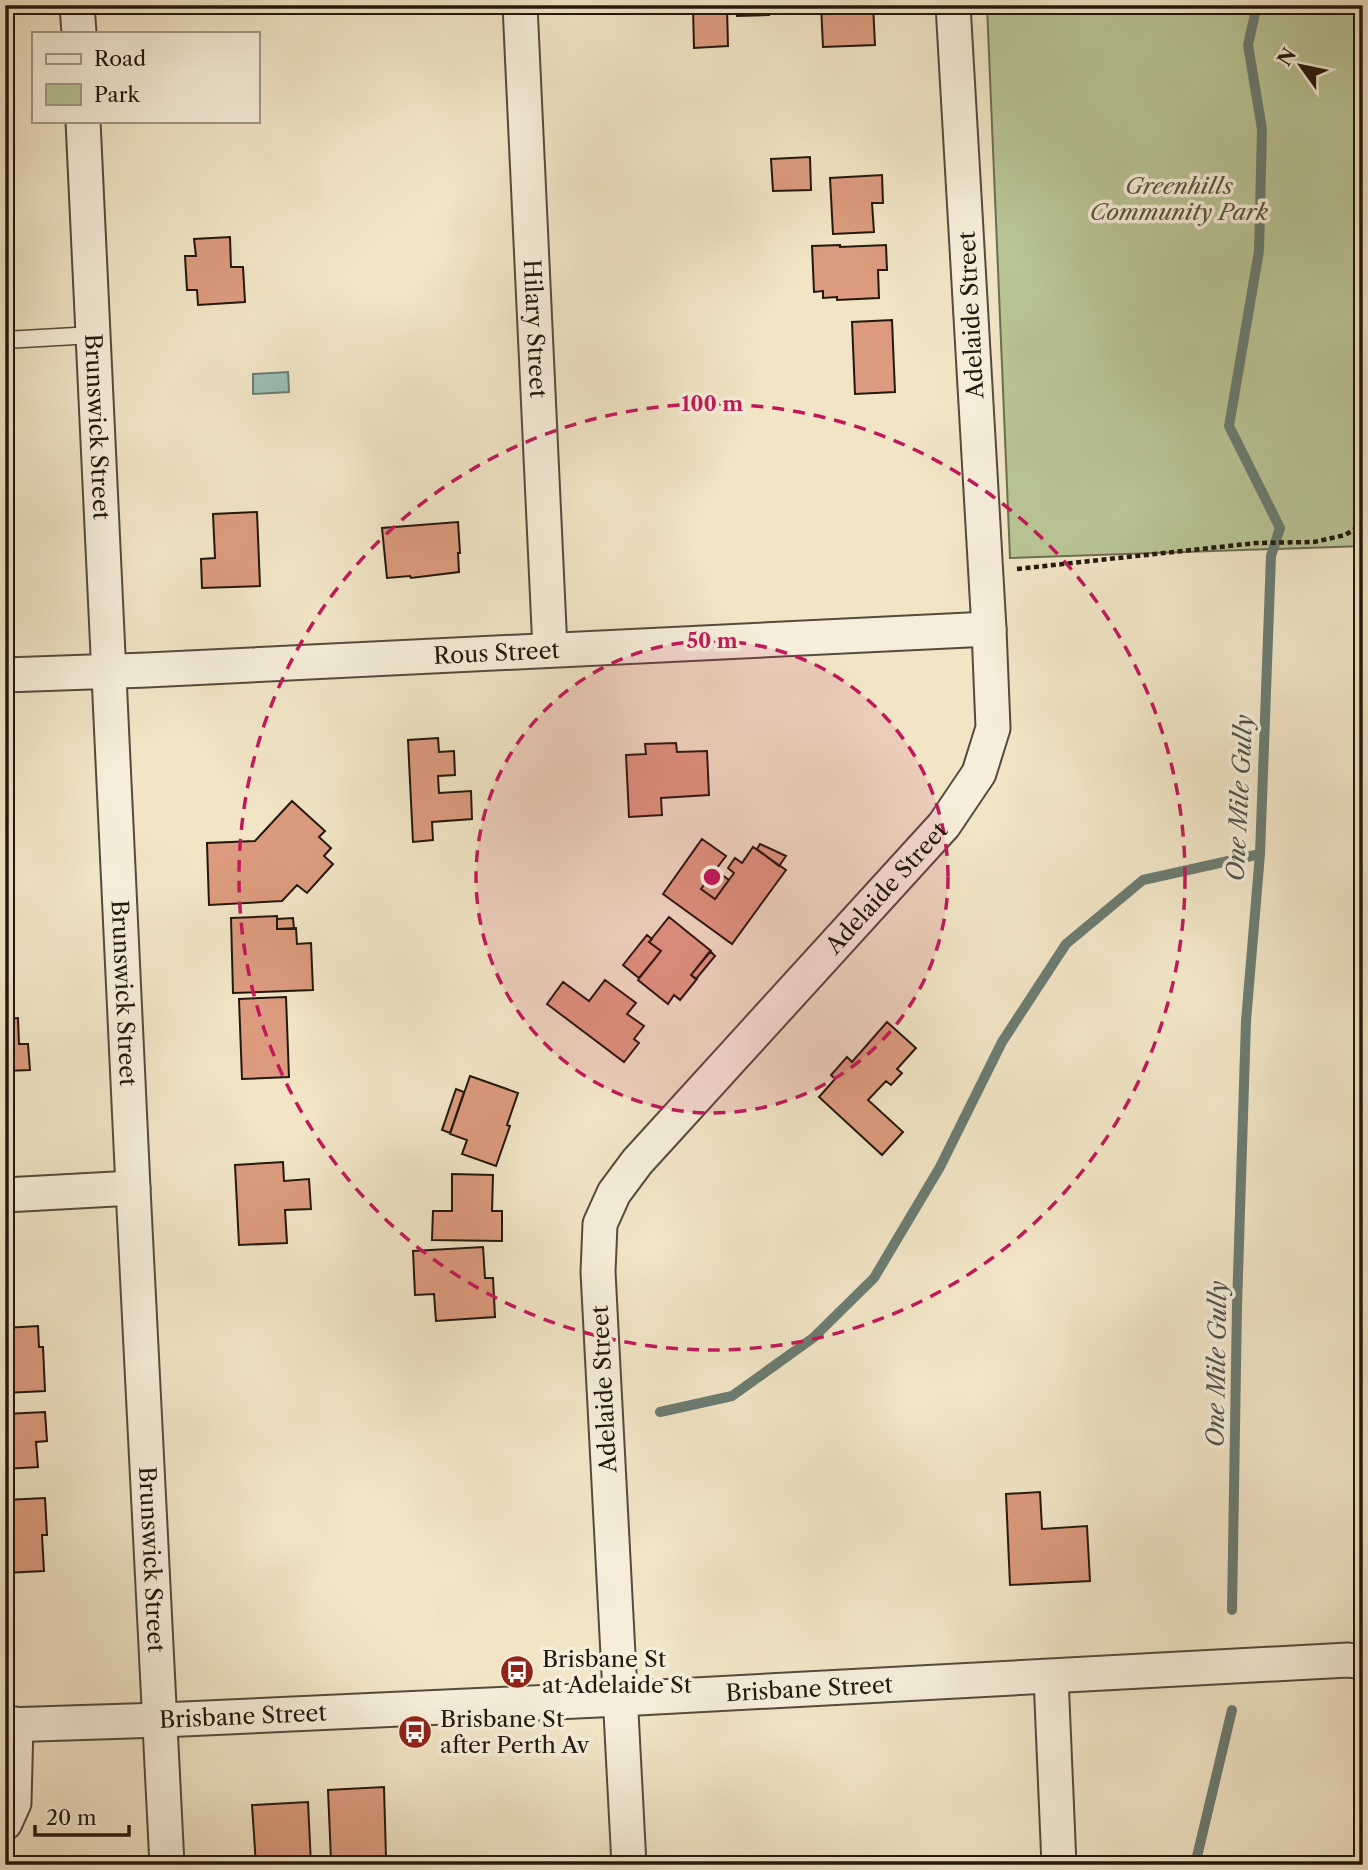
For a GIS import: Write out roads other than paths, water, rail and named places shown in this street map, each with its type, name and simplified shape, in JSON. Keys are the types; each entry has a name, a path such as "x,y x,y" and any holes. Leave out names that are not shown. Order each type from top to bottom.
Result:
{"street":[{"path":"78,5 79,32"},
{"name":"Hilary Street","path":"520,5 550,650"},
{"name":"Adelaide Street","path":"629,1865 598,1272 600,1224 614,1193 638,1162 944,825 979,773 993,728 953,5"},
{"name":"Brunswick Street","path":"83,122 167,1865"},
{"name":"Rous Street","path":"5,675 989,629"},
{"path":"5,1195 133,1188"},
{"name":"Brisbane Street","path":"11,1725 620,1699 1348,1660 1363,1662"},
{"path":"1051,1677 1059,1865"},
{"path":"5,1824 14,1803 11,1725"}],"lane":[{"path":"5,340 93,335"}],"water":[{"path":"288,372 289,392 253,394 253,374"}],"waterway":[{"name":"One Mile Gully","path":"1232,1610 1237,1307 1246,1021 1260,854 1271,556 1280,528 1229,426 1259,251 1262,129 1248,45 1257,5"},
{"path":"660,1412 732,1396 813,1338 874,1278 940,1167 1002,1042 1066,944 1143,880 1260,854"},
{"name":"One Mile Gully","path":"1195,1865 1232,1710"}],"place":[{"name":"Brisbane St at Adelaide St","path":"517,1672"},
{"name":"Brisbane St after Perth Av","path":"415,1732"}],"park label":[{"name":"Greenhills Community Park","path":"1179,199"}]}
